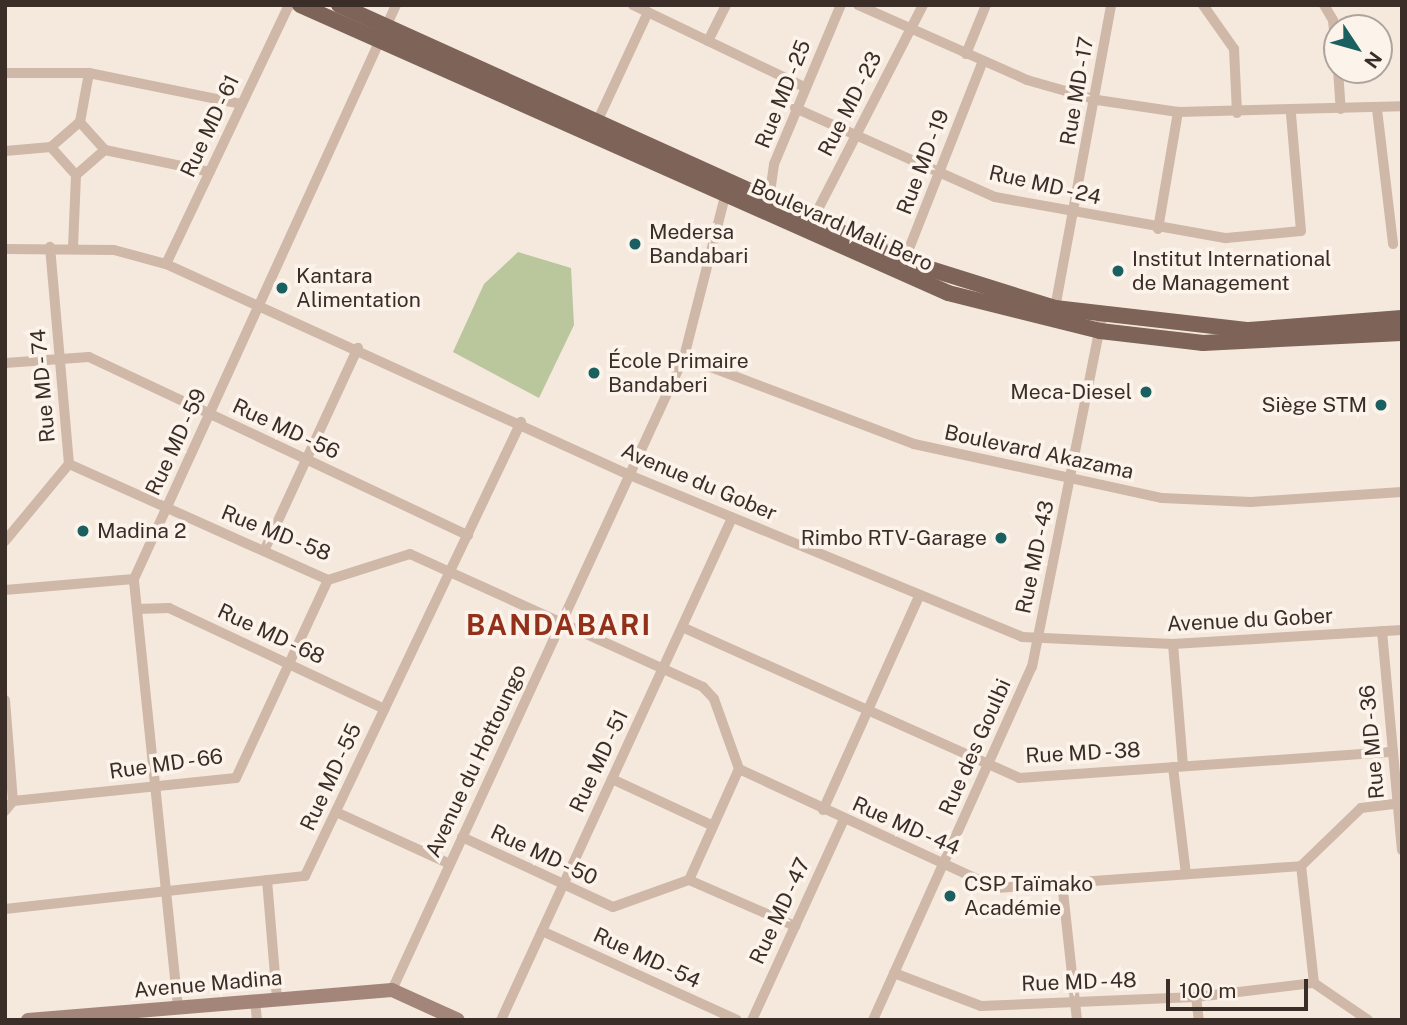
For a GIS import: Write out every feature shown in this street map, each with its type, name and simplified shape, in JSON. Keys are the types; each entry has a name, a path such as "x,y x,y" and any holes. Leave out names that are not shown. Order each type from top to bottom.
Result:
{"main road":[{"name":"Boulevard Mali Bero","path":"300,5 383,34 538,104 725,196 902,268 1101,324 1252,345 1402,333"},
{"name":"Boulevard Mali Bero","path":"340,5 383,34"},
{"name":"Boulevard Mali Bero","path":"538,104 597,122 812,220 902,268 1055,307 1101,324 1249,330 1402,318"}],"street":[{"name":"Rue MD - 61","path":"166,264 289,5"},
{"name":"Rue MD - 59","path":"134,579 396,5"},
{"path":"633,5 804,87"},
{"path":"708,41 726,5"},
{"name":"Rue MD - 25","path":"769,200 795,108 841,5"},
{"path":"858,5 983,61 1097,100 1178,112 1291,114 1402,106"},
{"name":"Rue MD - 23","path":"812,220 923,5"},
{"path":"966,54 986,5"},
{"name":"Rue MD - 17","path":"1055,307 1072,212 1097,100 1111,5"},
{"path":"1203,5 1234,50 1237,113"},
{"path":"597,122 648,12"},
{"name":"Rue MD - 19","path":"902,268 983,61"},
{"path":"5,73 89,73 242,104"},
{"path":"5,151 51,147 80,122 89,73"},
{"path":"1339,84 1341,109"},
{"name":"Rue MD - 24","path":"795,108 995,197 1158,229 1226,238 1301,231 1291,114"},
{"path":"1377,109 1393,244"},
{"path":"1158,229 1178,112"},
{"path":"80,122 105,150 210,172"},
{"path":"51,147 76,175 73,247"},
{"path":"76,175 105,150"},
{"name":"Avenue du Hottoungo","path":"392,990 627,474 684,357 725,196"},
{"name":"Rue MD - 74","path":"5,541 69,464 50,247"},
{"name":"Avenue du Gober","path":"5,249 73,247 166,264 521,422 627,474 919,596 1037,641 1173,644 1402,630"},
{"name":"Rue MD - 43","path":"1037,641 1101,324"},
{"path":"264,551 358,348"},
{"name":"Rue MD - 56","path":"5,363 89,357 468,535"},
{"name":"Boulevard Akazama","path":"684,357 892,437 1070,480 1185,501 1402,492"},
{"name":"Rue MD - 55","path":"5,909 306,876 521,422"},
{"name":"Rue MD - 58","path":"69,464 328,580 407,553 711,694 739,769"},
{"name":"Rue MD - 51","path":"501,1020 732,518"},
{"path":"5,590 134,579 178,1007"},
{"name":"Rue MD - 66","path":"13,801 236,778 328,580"},
{"path":"823,810 919,596"},
{"name":"Rue MD - 68","path":"137,609 169,608 385,709"},
{"name":"Rue MD - 38","path":"682,627 987,767 1025,778 1392,752"},
{"name":"Rue MD - 36","path":"1382,631 1402,850"},
{"name":"Rue des Goulbi","path":"873,1020 987,767 1037,641"},
{"path":"1173,644 1186,874"},
{"path":"5,700 13,801 5,811"},
{"path":"739,769 711,825 689,880 795,926"},
{"name":"Rue MD - 44","path":"739,769 996,888 1301,866"},
{"path":"612,779 711,825"},
{"path":"1368,1020 1314,983 1301,866 1362,808 1399,803"},
{"path":"336,811 450,864"},
{"name":"Rue MD - 47","path":"752,1020 844,819"},
{"name":"Rue MD - 50","path":"462,837 613,907 689,880"},
{"path":"267,880 277,999"},
{"path":"1062,882 1077,1020"},
{"name":"Rue MD - 54","path":"542,931 737,1020"},
{"name":"Rue MD - 48","path":"894,973 976,1005 1196,997 1314,983"},
{"path":"392,990 458,1020"},
{"name":"Avenue Madina","path":"37,1019 148,1015 178,1007 392,990"},
{"path":"1196,997 1199,1020"},
{"path":"255,1001 257,1020"}],"green space":[{"path":"518,252 571,268 574,325 539,398 453,352 484,284"}],"place":[{"name":"Medersa Bandabari","path":"635,244"},
{"name":"Institut International de Management","path":"1118,271"},
{"name":"Kantara Alimentation","path":"282,288"},
{"name":"École Primaire Bandaberi","path":"594,373"},
{"name":"Meca-Diesel","path":"1146,392"},
{"name":"Siège STM","path":"1381,405"},
{"name":"Madina 2","path":"83,531"},
{"name":"Rimbo RTV-Garage","path":"1001,538"},
{"name":"CSP Taïmako Académie","path":"950,896"}],"district":[{"name":"BANDABARI","path":"559,625"}]}
